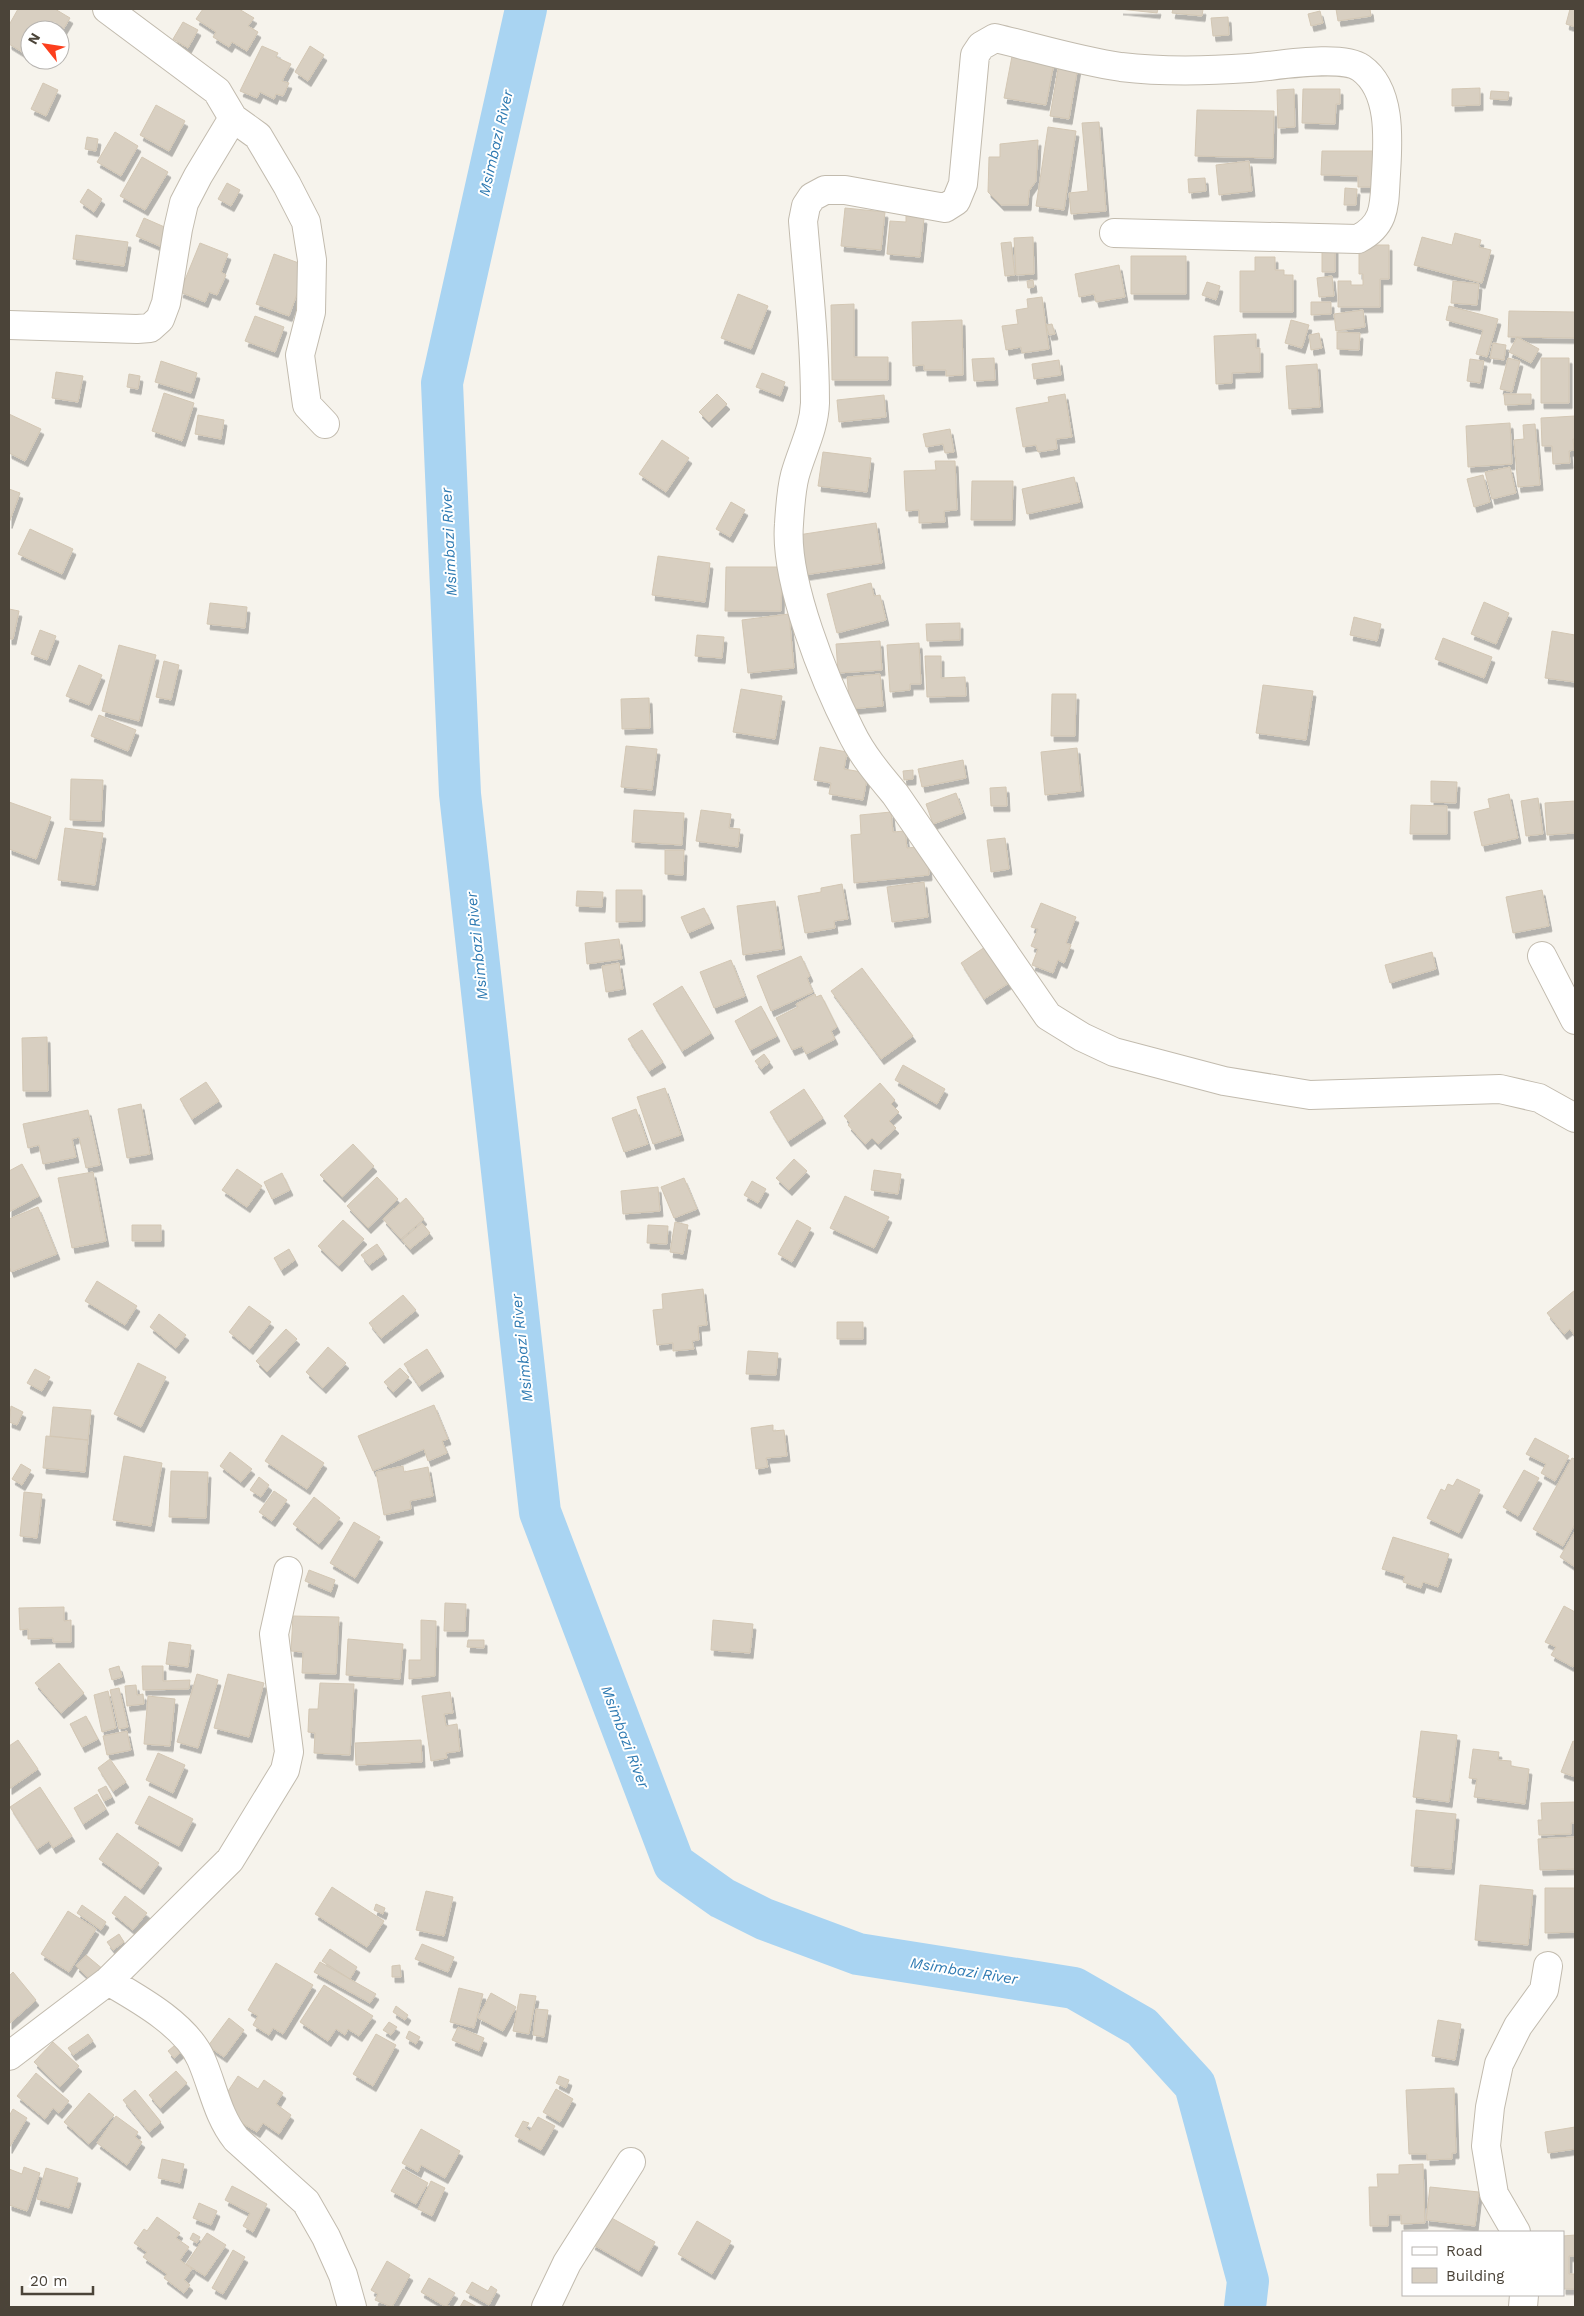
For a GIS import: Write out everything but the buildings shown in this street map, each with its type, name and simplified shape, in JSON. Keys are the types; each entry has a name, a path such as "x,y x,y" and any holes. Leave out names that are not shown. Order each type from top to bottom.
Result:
{"street":[{"path":"107,9 217,91 233,118 258,136 306,222 312,260 311,312 300,355 307,405 325,424"},
{"path":"1114,233 1358,239 1368,234 1377,226 1383,210 1386,175 1388,138 1384,106 1377,84 1363,69 1354,63 1305,62 1213,70 1166,70 1120,66 995,38 981,46 975,55 963,184 956,201 945,208 845,190 825,190 812,197 806,206 803,222 812,328 814,404 811,432 794,476 788,526 791,562 810,635 852,733 872,766 895,794 1048,1016 1082,1037 1114,1052 1233,1083 1310,1095 1500,1089 1539,1098 1575,1118"},
{"path":"9,325 137,329 150,328 160,319 166,303 178,228 184,204 198,176 233,118"},
{"path":"1542,956 1575,1020"},
{"path":"9,2056 108,1981 230,1860 250,1831 285,1770 289,1752 274,1634 288,1571"},
{"path":"1515,2231 1494,2194 1486,2146 1490,2107 1499,2064 1518,2026 1544,1990 1548,1966"},
{"path":"108,1981 167,2019 195,2047 222,2120 229,2131 306,2202 330,2244 343,2275 352,2307"},
{"path":"546,2307 567,2263 631,2162"}],"waterway":[{"name":"Msimbazi River","path":"526,9 442,383 460,794 540,1512 674,1864 722,1898 764,1919 858,1954 1074,1988 1142,2027 1195,2085 1248,2281 1245,2307"}]}
